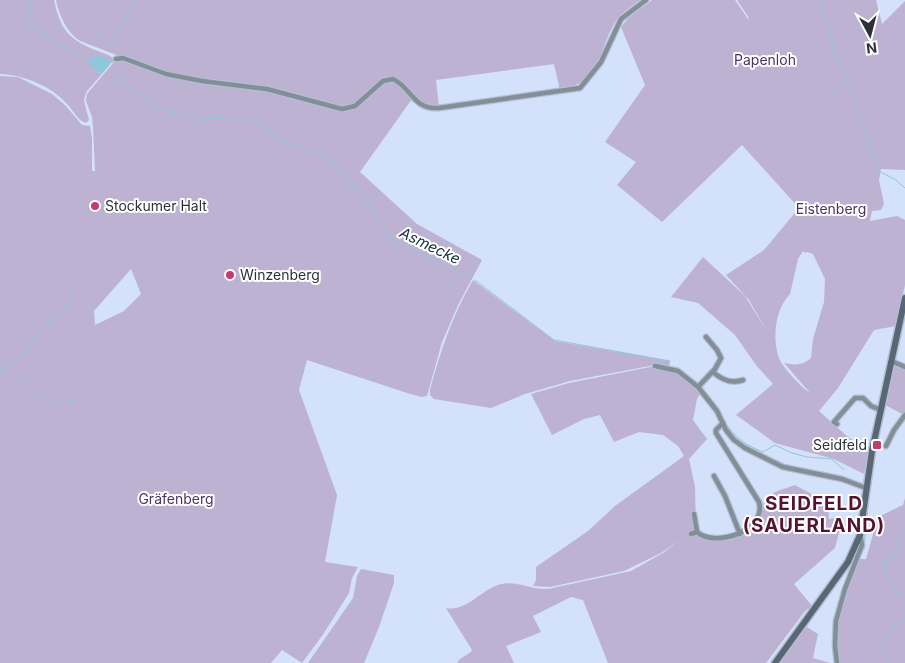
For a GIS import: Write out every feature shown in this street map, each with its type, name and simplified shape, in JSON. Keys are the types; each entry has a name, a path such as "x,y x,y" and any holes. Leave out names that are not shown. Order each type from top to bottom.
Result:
{"main road":[{"path":"775,663 848,562 860,535 866,488 880,410 905,298"}],"street":[{"path":"116,59 123,58 166,74 207,82 267,89 342,109 356,106 378,85 390,79 396,81 422,106 430,108 580,88 601,62 621,19 646,0"},
{"path":"698,387 719,363 720,356 706,337"},
{"path":"891,361 905,367"},
{"path":"655,366 678,371 698,387 717,411 734,440 745,448 784,467 842,479 866,488"},
{"path":"713,372 726,381 739,382 743,380"},
{"path":"837,424 834,422 855,398 863,398 871,406 880,410"},
{"path":"886,446 894,430 905,415"},
{"path":"694,514 697,532 714,538 740,534 750,528 759,512 759,502 716,433 716,430 723,423"},
{"path":"714,476 725,496 740,534"},
{"path":"691,534 697,532"},
{"path":"837,663 835,646 836,620 845,589 862,545 860,535"}],"green space":[{"name":"Gräfenberg","path":"0,0 54,0 62,25 72,37 86,46 109,55 116,61 122,59 159,74 161,72 75,38 64,23 56,0 640,0 616,20 591,73 574,86 560,90 554,64 436,80 439,107 421,102 395,82 412,99 360,172 417,224 482,260 459,303 442,342 427,396 421,397 404,392 307,360 299,390 337,495 325,562 358,567 352,578 349,593 324,633 302,663 282,650 271,663 0,663 0,76 18,77 0,74","holes":["113,63 87,94 86,101 92,117 95,171 92,171 90,126 82,125 65,105 52,94 18,77 28,79 45,87 61,98 78,118 86,123 89,120 84,101 85,96 102,74 93,69","131,269 141,294 124,311 95,325 94,311"]},
{"path":"652,0 735,0 748,19 737,0 876,0 882,24 905,1 905,170 881,169 879,180 884,204 881,210 872,211 870,221 897,216 905,220 905,285 896,326 874,330 838,388 819,411 849,438 869,448 864,474 834,459 775,443 736,415 773,384 756,365 735,335 698,303 671,297 703,257 745,296 768,333 749,300 726,275 764,250 799,208 742,145 662,222 617,185 636,162 605,142 645,85 621,27 629,17","holes":["803,251 813,254 825,279 824,302 813,339 811,358 798,364 784,363 810,393 784,367 779,358 775,333 781,308 790,294 798,259"]},
{"path":"473,280 555,341 670,361 669,367 655,365 570,381 525,394 491,408 434,399 430,395 430,390 443,347 459,306"},
{"path":"894,365 905,370 904,415 885,405"},
{"path":"655,366 680,375 701,392 697,399 693,420 707,439 689,459 695,487 696,528 693,530 696,533 701,536 717,537 743,533 753,525 758,513 772,494 795,485 828,503 829,519 843,517 835,548 794,584 812,606 805,611 766,663 608,663 583,600 571,597 533,616 541,632 506,646 514,663 457,663 472,650 446,608 460,607 491,588 504,583 548,589 631,571 663,553 678,541 661,553 624,571 550,587 533,586 536,580 536,567 588,531 615,506 684,456 678,446 663,435 639,432 614,442 600,415 584,419 552,435 531,394 569,383"},
{"path":"905,498 905,663 837,663 837,626 845,593 858,559 866,559 878,517 903,505"},
{"path":"361,569 394,575 394,583 379,627 364,663 308,663 353,598 357,576"},
{"path":"805,626 818,634 813,658 830,663 778,663"}],"water":[{"path":"95,56 105,57 112,62 102,74 93,69 88,60"}],"waterway":[{"name":"Asmecke","path":"28,0 29,18 40,31 89,60"},
{"path":"109,50 118,29 135,0"},
{"path":"819,0 839,63 853,96 879,171 896,180 905,188"},
{"name":"Asmecke","path":"111,73 156,108 197,118 255,120 284,142 323,155 330,159 344,177 363,194 392,241 472,277"},
{"name":"Asmecke","path":"475,280 554,340 670,361"},
{"path":"0,370 23,357 43,327 69,304 75,294"},
{"path":"3,370 7,375"},
{"name":"Asmecke","path":"682,371 697,383"},
{"path":"16,378 31,387 45,400 52,402 73,400"},
{"name":"Asmecke","path":"704,390 712,402"},
{"name":"Asmecke","path":"722,418 739,439 763,452 775,445 792,453 807,457 832,459 844,470"},
{"name":"Asmecke","path":"864,549 868,504"},
{"path":"905,531 893,554 884,563 899,596 905,598"},
{"path":"888,663 881,647 894,627 905,618"}],"place":[{"name":"Stockumer Halt","path":"95,206"},
{"name":"Winzenberg","path":"230,275"},
{"name":"Seidfeld","path":"877,445"}],"district":[{"name":"SEIDFELD (SAUERLAND)","path":"814,514"}],"park label":[{"name":"Papenloh","path":"765,60"},
{"name":"Eistenberg","path":"831,209"}]}
